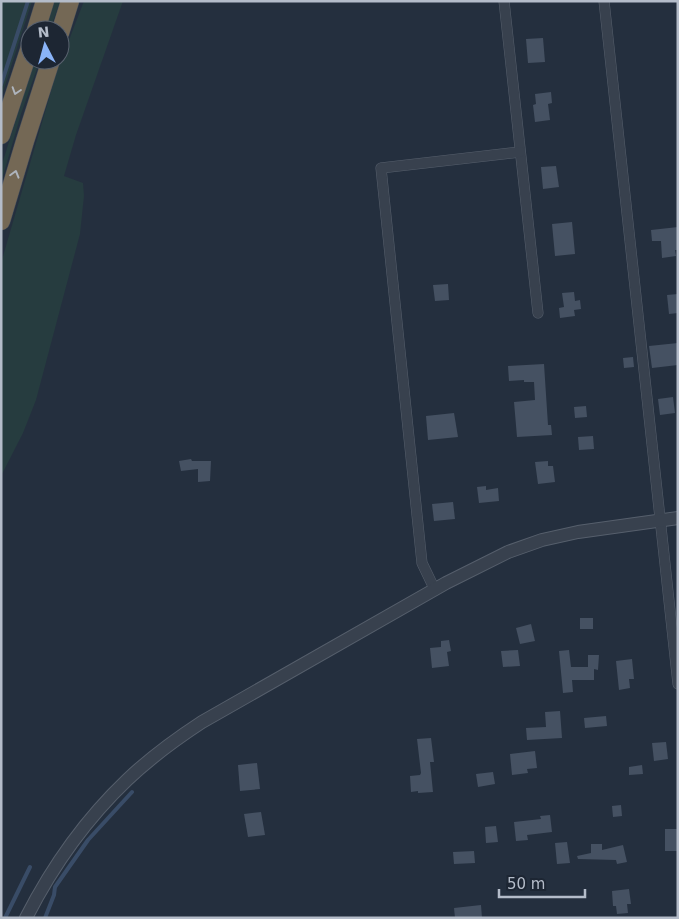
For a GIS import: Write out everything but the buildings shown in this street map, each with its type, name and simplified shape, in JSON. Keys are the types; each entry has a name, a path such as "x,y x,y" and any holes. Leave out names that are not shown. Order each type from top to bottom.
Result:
{"highway":[{"path":"39,20 45,1"},
{"path":"64,20 70,1"},
{"path":"1,135 22,70"},
{"path":"1,221 48,70"}],"street":[{"path":"504,1 538,313"},
{"path":"604,1 678,684"},
{"path":"435,590 422,563 381,168 520,152"},
{"path":"26,918 44,883 62,855 96,814 127,780 170,744 202,722 435,590 508,552 542,540 578,532 678,518"}],"green space":[{"path":"1,1 32,1 26,20 20,20 20,39 1,98"},
{"path":"54,1 60,1 53,20 48,20"},
{"path":"84,1 123,1 76,135 64,176 83,183 84,196 80,234 36,400 23,433 1,476 1,263 57,71 70,70 70,37"},
{"path":"32,70 36,70 21,114 1,183 1,167"}],"waterway":[{"path":"1,85 28,1"},
{"path":"45,918 54,895 55,887 88,840 132,792"},
{"path":"5,918 30,867"}]}
